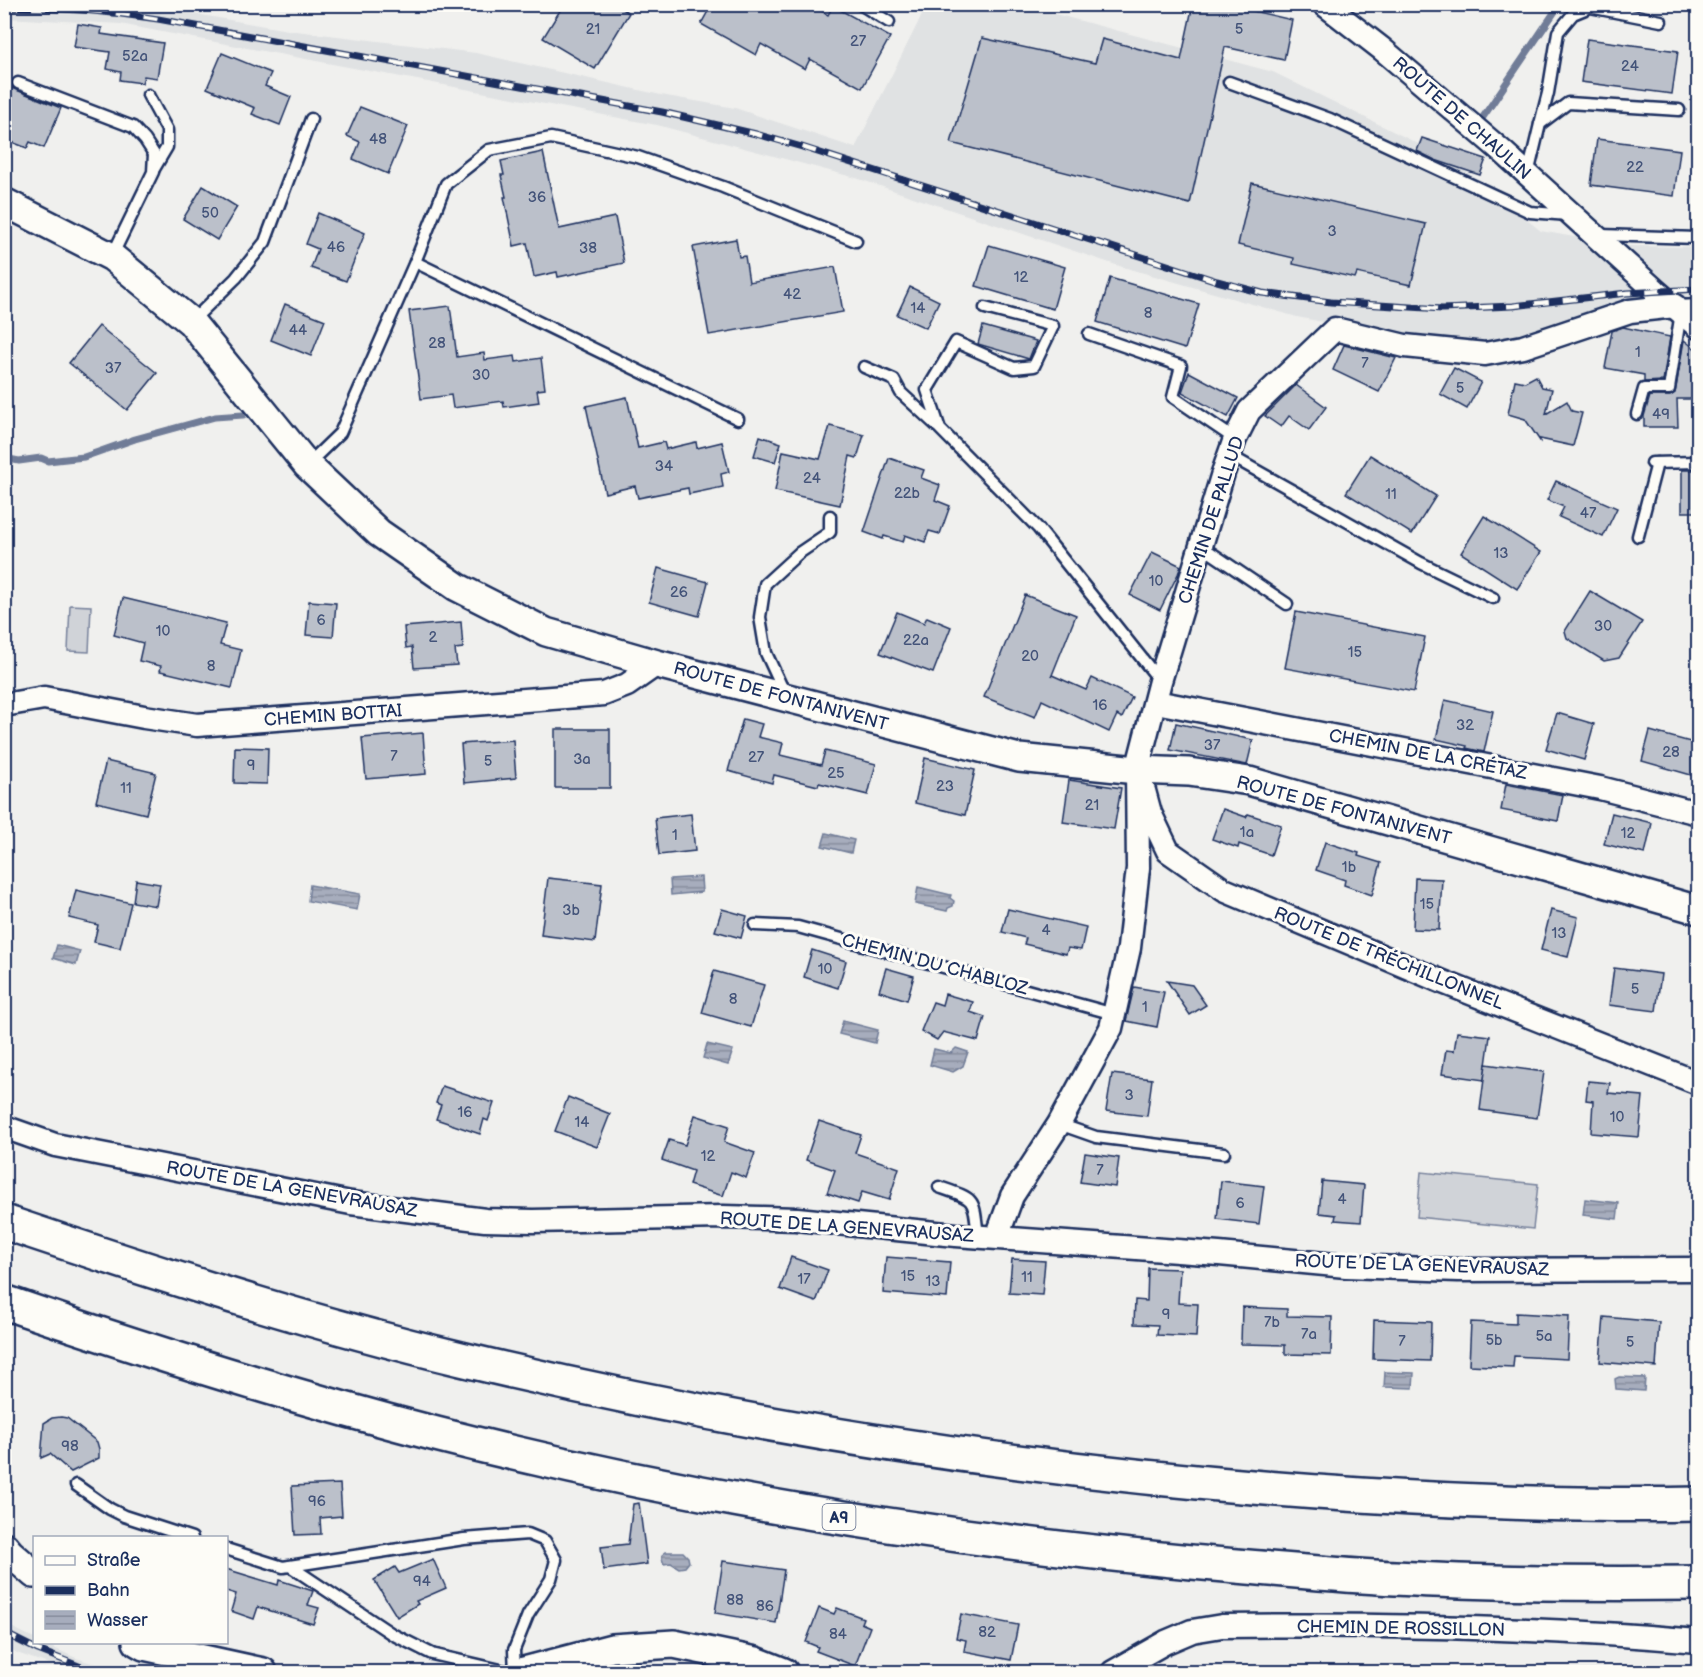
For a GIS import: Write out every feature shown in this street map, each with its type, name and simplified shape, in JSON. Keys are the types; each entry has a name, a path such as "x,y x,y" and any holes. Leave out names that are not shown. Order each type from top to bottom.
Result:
{"highway":[{"path":"4,1222 225,1294 457,1358 580,1386 818,1432 1039,1465 1278,1490 1518,1503 1698,1504"},
{"name":"A9","path":"11,1308 205,1369 437,1434 672,1487 911,1529 1152,1559 1395,1578 1582,1583 1698,1583"}],"street":[{"name":"ROUTE DE CHAULIN","path":"1324,4 1383,49 1596,236 1685,308 1698,327"},
{"name":"ROUTE DE FONTANIVENT","path":"4,202 112,257 191,322 307,465 379,533 457,587 546,632 657,664 1019,758 1137,770 1189,772 1249,781 1698,910"},
{"name":"CHEMIN DE PALLUD","path":"1137,770 1158,692 1232,447 1249,411 1335,329 1405,346 1485,354 1523,347 1630,311 1685,308"},
{"name":"CHEMIN BOTTAI","path":"4,705 44,698 197,725 604,694 627,685 657,664"},
{"name":"CHEMIN DE LA CRÉTAZ","path":"1158,692 1600,788 1698,813"},
{"path":"987,1237 1059,1124 1111,1028 1129,948 1138,868 1137,770"},
{"name":"ROUTE DE TRÉCHILLONNEL","path":"1137,770 1150,813 1168,851 1224,890 1443,982 1698,1083"},
{"name":"ROUTE DE LA GENEVRAUSAZ","path":"4,1127 56,1144 307,1195 474,1219 533,1221 734,1217 797,1220 1346,1266 1458,1270 1698,1269"},
{"path":"4,1546 33,1573"},
{"name":"CHEMIN DE ROSSILLON","path":"1113,1672 1166,1642 1192,1631 1222,1626 1427,1626 1635,1635 1698,1641"},
{"path":"140,1644 263,1672"},
{"path":"520,1672 612,1648 674,1644 756,1661 784,1672"}],"lane":[{"path":"860,4 889,22"},
{"path":"1528,174 1548,93 1558,32 1573,14 1590,7 1661,21"},
{"path":"18,82 133,127 146,140 154,154 153,172"},
{"path":"1229,82 1330,119 1530,212 1574,215"},
{"path":"112,257 167,147 167,130 148,95"},
{"path":"1540,124 1568,103 1679,110"},
{"path":"191,322 236,278 265,242 311,119"},
{"path":"307,465 340,433 415,262 446,184 489,150 550,138 638,157 723,187 855,242"},
{"path":"1596,236 1698,238"},
{"path":"415,262 738,419"},
{"path":"940,429 927,390 956,342 1014,368 1034,366 1053,326 985,308"},
{"path":"1637,414 1644,389 1669,389 1685,308"},
{"path":"1089,334 1181,366 1173,397 1232,447 1421,563 1493,598"},
{"path":"864,367 894,380 902,393 1038,528 1158,692"},
{"path":"1638,536 1654,463 1698,462"},
{"path":"786,697 766,653 760,617 765,584 799,553 830,532 830,516"},
{"path":"1201,546 1287,604"},
{"name":"CHEMIN DU CHABLOZ","path":"755,925 798,927 1114,1014"},
{"path":"1059,1124 1096,1137 1224,1153"},
{"path":"939,1187 967,1196 971,1200 987,1237"},
{"path":"76,1485 124,1516 186,1536"},
{"path":"228,1550 283,1567 464,1539 528,1534 545,1541 556,1560 551,1579 528,1615 514,1650 515,1672"},
{"path":"290,1566 392,1634 432,1654 509,1672"}],"shaded area":[{"path":"4,5 144,5 288,30 476,53 661,95 735,108 855,148 927,5 1021,5 1273,72 1451,160 1541,231 1624,246 1698,247 1698,297 1683,297 1642,304 1479,346 1384,334 1297,317 1116,265 856,178 657,125 120,24 5,18"},
{"path":"70,605 91,606 89,652 68,651"},
{"path":"1421,1172 1538,1184 1533,1229 1417,1217"},
{"path":"5,1624 33,1638 33,1644 45,1644 76,1658 120,1672 71,1672 17,1653 5,1645"}],"water":[{"path":"826,833 854,840 851,853 822,846"},
{"path":"701,877 702,892 671,895 670,879"},
{"path":"310,885 360,894 357,910 308,901"},
{"path":"918,887 951,895 950,898 954,901 953,906 947,911 915,904"},
{"path":"57,945 80,951 76,965 53,958"},
{"path":"843,1021 878,1030 875,1043 839,1034"},
{"path":"707,1044 733,1050 728,1065 703,1058"},
{"path":"956,1048 968,1052 963,1066 953,1072 930,1065 934,1049 951,1053"},
{"path":"1585,1199 1619,1203 1617,1219 1583,1215"},
{"path":"1385,1372 1414,1373 1413,1388 1384,1387"},
{"path":"1619,1377 1645,1378 1644,1391 1616,1389 1615,1379"},
{"path":"666,1552 683,1552 689,1562 685,1567 679,1568 671,1563 664,1564 662,1555"}],"building":[{"path":"564,4 615,4 629,13 595,69 543,38"},
{"path":"712,4 810,4 828,15 833,6 890,37 862,88 810,59 805,69 761,44 756,55 701,24"},
{"path":"1193,4 1245,4 1244,9 1292,20 1284,60 1225,47 1190,204 951,143 982,38 1095,63 1102,39 1181,60"},
{"path":"78,24 102,28 101,34 163,43 157,78 144,76 142,83 120,80 121,72 107,69 110,52 74,47"},
{"path":"1587,39 1678,51 1672,94 1581,82"},
{"path":"222,53 271,73 265,86 291,97 280,125 252,114 255,108 207,88"},
{"path":"4,85 61,108 44,148 30,142 27,148 4,139"},
{"path":"360,107 408,126 388,174 353,159 360,142 347,136"},
{"path":"1422,138 1486,159 1480,175 1435,160 1417,151"},
{"path":"1597,139 1680,150 1674,196 1591,185"},
{"path":"543,152 559,229 615,217 624,263 558,277 557,272 534,277 527,243 514,246 504,197 506,197 501,175 504,175 501,161"},
{"path":"1252,183 1426,224 1411,285 1357,273 1355,278 1293,264 1294,258 1238,245"},
{"path":"203,186 237,207 217,240 183,219"},
{"path":"318,213 365,233 346,281 311,268 318,249 306,244"},
{"path":"736,239 739,257 745,256 749,282 835,267 843,312 709,335 693,247"},
{"path":"989,245 1065,267 1053,309 976,286"},
{"path":"1110,278 1199,304 1185,349 1097,322"},
{"path":"910,287 939,301 926,328 897,315"},
{"path":"285,304 325,320 311,356 271,340"},
{"path":"450,306 457,357 484,353 485,360 515,356 516,362 541,358 545,389 537,390 539,402 504,407 503,401 453,408 451,395 421,399 409,311"},
{"path":"99,326 157,373 127,410 69,363"},
{"path":"983,326 1036,341 1029,359 978,344"},
{"path":"1623,327 1670,337 1663,381 1644,382 1644,375 1605,368 1612,331"},
{"path":"1684,340 1698,351 1698,399 1677,399 1678,427 1644,427 1644,416 1650,396 1670,396 1675,393"},
{"path":"1344,345 1396,358 1379,392 1333,370"},
{"path":"1454,368 1481,382 1467,409 1440,394"},
{"path":"1189,372 1238,398 1228,417 1182,392"},
{"path":"1536,376 1542,387 1552,389 1546,414 1567,401 1572,411 1582,413 1573,446 1540,439 1540,441 1525,419 1508,414 1515,380 1525,382"},
{"path":"1296,385 1326,407 1309,430 1289,416 1281,427 1265,416"},
{"path":"627,397 638,448 664,442 666,449 696,442 697,448 722,442 729,472 721,474 723,487 689,494 688,488 638,498 635,486 605,493 586,406"},
{"path":"830,426 864,435 857,458 850,456 840,505 775,491 783,451 820,459"},
{"path":"760,436 781,443 775,462 754,456"},
{"path":"1370,455 1436,496 1412,534 1346,493"},
{"path":"889,458 924,470 921,478 940,485 935,500 950,506 940,534 929,531 925,542 905,535 903,542 884,536 883,539 864,532"},
{"path":"1682,470 1698,470 1698,512 1682,512"},
{"path":"1556,481 1617,508 1603,537 1559,517 1564,507 1547,500"},
{"path":"1484,516 1541,552 1517,589 1461,553"},
{"path":"1152,552 1181,566 1160,610 1130,595"},
{"path":"658,568 708,582 699,616 649,602"},
{"path":"1590,591 1642,622 1619,658 1604,661 1567,638 1565,631"},
{"path":"1025,595 1076,615 1052,675 1086,690 1092,678 1132,697 1122,718 1117,715 1109,732 1042,700 1035,717 984,697"},
{"path":"123,598 226,623 220,645 241,650 232,688 160,671 161,666 139,661 143,643 114,635"},
{"path":"309,601 336,603 333,637 306,635"},
{"path":"897,612 924,623 927,617 951,627 933,673 880,653"},
{"path":"1296,612 1425,637 1414,692 1285,668"},
{"path":"461,622 463,648 455,649 457,665 414,668 412,647 406,648 404,627"},
{"path":"1445,700 1493,711 1484,752 1436,739"},
{"path":"1557,713 1594,724 1584,760 1546,749"},
{"path":"743,719 762,724 758,737 783,743 780,755 821,765 825,751 876,764 868,795 774,775 772,783 728,771"},
{"path":"1176,723 1253,740 1247,765 1170,750"},
{"path":"555,729 610,729 610,788 555,788"},
{"path":"1650,731 1698,744 1698,777 1642,761"},
{"path":"423,733 426,774 366,779 362,738"},
{"path":"513,740 516,778 464,783 461,744"},
{"path":"235,747 268,748 267,784 234,783"},
{"path":"925,758 975,770 965,815 915,803"},
{"path":"106,761 156,773 146,814 96,802"},
{"path":"1069,780 1121,788 1114,829 1063,822"},
{"path":"1506,784 1563,795 1558,821 1501,810"},
{"path":"1223,809 1246,817 1248,814 1281,825 1271,855 1239,844 1238,848 1212,839"},
{"path":"1612,813 1652,823 1645,854 1604,844"},
{"path":"691,814 695,851 659,855 655,818"},
{"path":"1325,842 1381,863 1372,895 1344,885 1345,880 1316,870"},
{"path":"548,878 602,884 595,942 541,935"},
{"path":"1415,878 1442,879 1439,930 1413,929"},
{"path":"136,880 160,884 156,906 133,902"},
{"path":"76,890 131,903 120,948 94,942 98,925 69,918"},
{"path":"722,909 747,916 741,938 715,931"},
{"path":"1008,909 1086,927 1081,950 1068,948 1066,954 1024,944 1026,938 1002,932"},
{"path":"1551,910 1578,917 1568,957 1541,950"},
{"path":"812,950 846,961 838,988 804,977"},
{"path":"886,968 914,976 907,1000 879,991"},
{"path":"1614,968 1661,974 1656,1011 1609,1005"},
{"path":"714,971 764,985 751,1027 702,1013"},
{"path":"1167,981 1192,985 1206,1005 1190,1015"},
{"path":"1134,987 1164,992 1157,1027 1126,1021"},
{"path":"945,994 973,1002 970,1012 985,1017 978,1041 943,1032 937,1040 921,1031 933,1002 942,1005"},
{"path":"1457,1032 1490,1036 1484,1080 1442,1074 1446,1050 1454,1051"},
{"path":"1486,1064 1544,1072 1537,1118 1480,1110"},
{"path":"1112,1074 1152,1079 1147,1116 1106,1111"},
{"path":"1588,1081 1610,1083 1608,1093 1643,1096 1639,1137 1591,1133 1593,1101 1586,1100"},
{"path":"442,1086 494,1103 488,1121 484,1119 480,1134 436,1119 441,1105 436,1103"},
{"path":"568,1097 610,1114 597,1147 555,1131"},
{"path":"695,1115 729,1126 724,1142 755,1153 746,1178 731,1172 723,1196 689,1185 693,1171 662,1160 669,1140 685,1145"},
{"path":"819,1121 861,1135 855,1153 899,1168 889,1200 862,1192 858,1203 827,1193 835,1170 806,1160"},
{"path":"1085,1153 1119,1158 1115,1187 1080,1182"},
{"path":"1221,1181 1264,1186 1259,1224 1217,1219"},
{"path":"1322,1181 1364,1185 1361,1222 1335,1220 1336,1215 1319,1213"},
{"path":"791,1257 828,1270 816,1302 780,1289"},
{"path":"886,1257 950,1262 947,1298 883,1293"},
{"path":"1012,1259 1045,1261 1042,1295 1009,1293"},
{"path":"1148,1268 1180,1269 1178,1303 1198,1304 1196,1337 1157,1335 1158,1325 1134,1324 1135,1300 1147,1301"},
{"path":"1242,1307 1287,1309 1287,1316 1332,1317 1331,1355 1285,1354 1285,1345 1241,1344"},
{"path":"1516,1313 1569,1316 1567,1359 1514,1356 1513,1367 1469,1365 1471,1322 1516,1324"},
{"path":"1604,1317 1659,1322 1656,1367 1600,1362"},
{"path":"1374,1320 1431,1322 1430,1361 1373,1359"},
{"path":"52,1418 67,1418 97,1442 99,1449 99,1458 71,1472 50,1454 41,1458 44,1423"},
{"path":"340,1484 342,1516 320,1518 321,1534 295,1535 292,1486"},
{"path":"639,1503 647,1564 604,1570 601,1547 628,1544 633,1504"},
{"path":"433,1559 446,1588 416,1601 418,1604 397,1617 374,1580 395,1567 399,1573"},
{"path":"723,1561 784,1570 776,1623 715,1613"},
{"path":"228,1570 278,1585 279,1580 313,1591 308,1605 319,1608 313,1624 258,1607 254,1619 231,1611 236,1594 228,1592"},
{"path":"819,1608 834,1614 837,1608 863,1618 861,1623 870,1627 855,1666 816,1651 818,1647 806,1642"},
{"path":"961,1614 1018,1625 1011,1660 964,1651 966,1640 956,1638"}],"waterway":[{"path":"1479,123 1560,4"},
{"path":"4,458 19,461 41,458 48,461 84,457 135,439 215,417 243,415"}],"railway":[{"path":"4,8 81,10 158,19 662,112 802,147 1217,281 1262,293 1331,302 1442,309 1513,306 1627,293 1698,289"},
{"path":"4,1633 38,1650 94,1672"}]}
